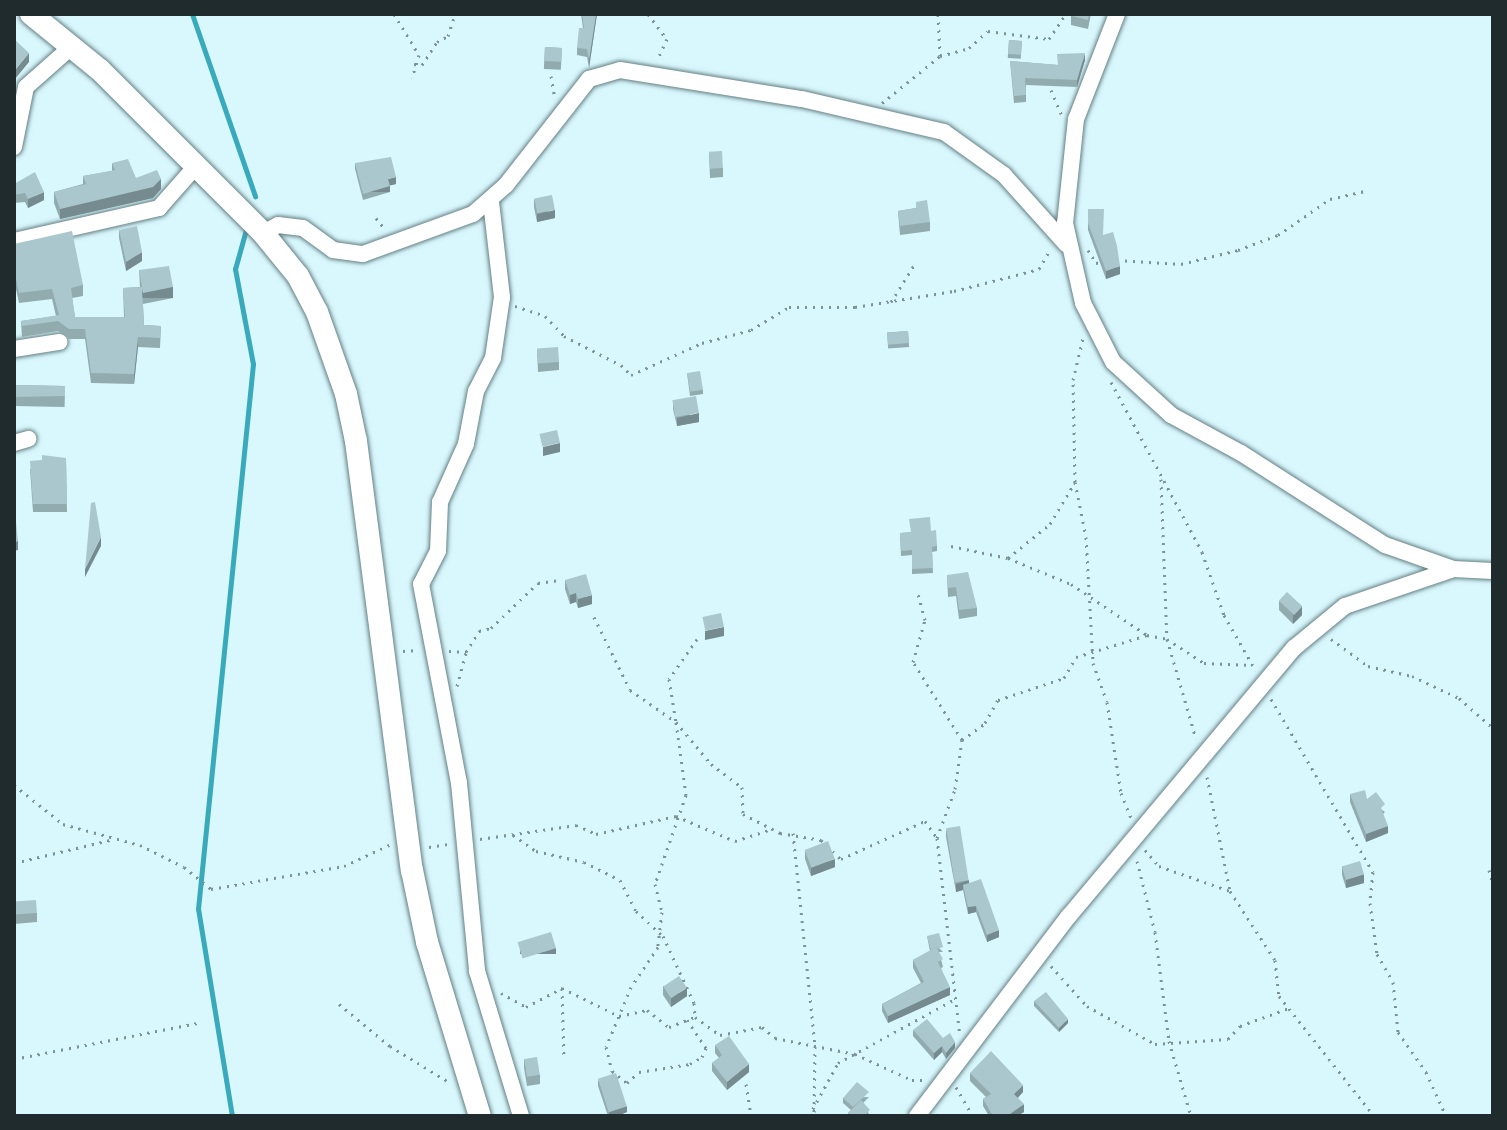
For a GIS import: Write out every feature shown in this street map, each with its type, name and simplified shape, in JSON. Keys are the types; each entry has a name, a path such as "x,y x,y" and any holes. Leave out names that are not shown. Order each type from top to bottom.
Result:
{"main road":[{"path":"31,14 71,47 263,233 298,276 317,312 346,394 366,504 379,641 408,843 427,942 480,1116"}],"street":[{"path":"1063,235 1076,119 1117,14"},
{"path":"14,147 26,87 71,47"},
{"path":"263,233 278,225 303,228 333,250 363,254 397,245 491,202 589,79 602,73 655,72 870,114 944,132 1004,175 1063,235 1098,336 1113,362 1146,396 1385,545 1453,569 1493,571"},
{"path":"14,241 159,208 196,166"},
{"path":"491,202 502,297 493,358 476,391 466,444 440,502 438,551 421,584 464,842 480,981 521,1116"},
{"path":"14,349 59,342"},
{"path":"917,1116 1039,956 1133,840 1318,625 1375,593 1453,569"}],"path":[{"path":"394,14 415,43 419,55 412,78"},
{"path":"414,64 422,65 437,42 448,36 455,14"},
{"path":"648,14 667,39 659,48 655,72"},
{"path":"938,14 940,56"},
{"path":"870,114 940,56 969,48 988,31 1049,39 1066,14"},
{"path":"551,76 550,89 562,112"},
{"path":"502,297 545,316 564,336 621,365 631,375 702,343 751,330 789,307 891,302 1039,269 1063,235 1096,263 1181,264 1278,235 1330,199 1368,190"},
{"path":"891,302 916,262"},
{"path":"1091,345 1084,333 1073,380 1075,482 1082,500 1094,652 1155,932 1169,1041 1191,1116"},
{"path":"1105,371 1160,475 1252,665 1373,872 1370,903 1377,954 1393,982 1398,1032 1426,1072 1446,1116"},
{"path":"1160,475 1167,639 1202,758 1230,891 1275,960 1279,996 1374,1116"},
{"path":"1008,558 1050,524 1075,482"},
{"path":"951,546 1008,558 1071,584 1089,601 1147,635 1167,639 1204,663 1252,665"},
{"path":"455,695 466,652 479,631 491,628 538,583 560,580"},
{"path":"917,591 925,620 913,662 962,740 955,789 937,838 953,1000 963,1056"},
{"path":"594,617 630,690 676,722 711,764 742,787 743,814 773,829 821,840 841,859 925,821 937,838"},
{"path":"1318,625 1341,650 1368,666 1412,676 1459,698 1493,728"},
{"path":"962,740 985,723 998,700 1064,678 1076,657 1147,635"},
{"path":"687,1020 706,1048 702,1057 677,1068 639,1072 627,1083 612,1071 606,1047 619,1016 658,947 657,933 662,912 655,884 676,816 686,795 669,679 697,639"},
{"path":"379,641 406,652 434,653"},
{"path":"14,785 63,824 118,839 184,867 211,889 344,866 408,843 464,842 576,825 596,834 676,816 735,841 773,829"},
{"path":"793,833 815,1046 812,1116"},
{"path":"513,835 536,851 584,862 620,880 631,905 657,933 678,963 695,1017 720,1035 762,1027 775,1038 855,1054 912,1080 948,1076 973,1116"},
{"path":"14,863 118,839"},
{"path":"1133,840 1159,866 1230,891"},
{"path":"1493,863 1489,870 1493,885"},
{"path":"1039,956 1100,1015 1113,1018 1140,1040 1228,1039 1240,1026 1289,1008"},
{"path":"480,981 526,1007 562,988"},
{"path":"562,988 619,1016 647,1010 669,1027 695,1017"},
{"path":"562,988 564,1058"},
{"path":"813,1108 838,1063 953,1000"},
{"path":"339,1004 418,1066 471,1091"},
{"path":"14,1059 198,1023"},
{"path":"746,1084 751,1116"}],"building":[{"path":"582,14 596,14 589,60 587,49 577,48 579,28 584,28"},
{"path":"1089,14 1088,20 1071,16"},
{"path":"14,39 29,53 15,70 14,69"},
{"path":"1009,40 1022,41 1021,55 1008,54"},
{"path":"545,47 562,48 561,62 544,61"},
{"path":"1085,53 1077,80 1025,78 1026,95 1014,96 1010,61 1058,65 1057,54"},
{"path":"722,151 723,168 710,169 709,152"},
{"path":"391,157 396,177 388,179 390,186 363,194 355,163"},
{"path":"128,159 136,178 157,170 161,179 153,187 60,209 54,192 86,184 83,176 115,170 112,163"},
{"path":"35,172 44,192 28,199 25,193 14,195 14,184"},
{"path":"552,195 555,210 537,213 534,198"},
{"path":"927,200 930,222 900,226 898,211 916,208 916,202"},
{"path":"1088,209 1104,209 1103,235 1113,232 1120,266 1106,271 1088,223"},
{"path":"137,226 142,252 126,262 119,230"},
{"path":"72,231 83,285 71,288 75,317 125,317 123,288 142,287 139,270 169,266 173,287 143,293 142,289 144,325 161,326 160,338 138,337 134,374 91,373 85,329 69,329 58,321 22,326 21,321 59,315 52,289 19,293 14,270 14,244"},
{"path":"908,331 909,343 888,345 887,333"},
{"path":"558,347 559,362 538,363 537,348"},
{"path":"700,371 703,390 690,392 687,373"},
{"path":"14,385 65,386 65,396 14,397"},
{"path":"696,396 699,413 675,417 672,400"},
{"path":"557,430 560,443 542,447 539,434"},
{"path":"42,455 66,458 67,504 33,504 30,461 42,460"},
{"path":"95,502 101,537 85,569 91,503"},
{"path":"930,517 931,531 936,530 937,546 932,547 933,568 912,569 912,550 901,551 900,533 911,532 909,519"},
{"path":"14,522 18,541 14,542"},
{"path":"968,572 977,608 959,610 956,587 948,588 947,575"},
{"path":"586,574 592,595 578,599 576,593 570,595 565,580"},
{"path":"1287,592 1302,606 1294,615 1279,601"},
{"path":"721,613 724,627 705,631 702,617"},
{"path":"1365,790 1367,799 1376,792 1385,804 1381,808 1388,826 1366,834 1350,794"},
{"path":"960,826 969,880 955,883 946,828"},
{"path":"828,841 835,859 811,868 805,850"},
{"path":"1360,861 1364,874 1346,880 1342,867"},
{"path":"981,879 999,930 987,935 976,906 968,907 963,885"},
{"path":"36,900 37,913 15,915 14,902"},
{"path":"551,932 556,948 522,958 518,942"},
{"path":"939,933 943,947 931,950 927,936"},
{"path":"936,947 943,959 938,962 950,987 888,1016 882,1004 924,982 913,960"},
{"path":"679,976 687,988 671,998 663,987"},
{"path":"1046,992 1068,1019 1059,1028 1034,1001"},
{"path":"927,1019 943,1038 950,1033 955,1042 946,1053 942,1046 934,1053 913,1030"},
{"path":"729,1036 749,1064 727,1082 712,1063 722,1055 715,1045"},
{"path":"991,1051 1023,1085 1014,1094 1024,1104 1007,1116 993,1116 983,1099 991,1094 970,1073"},
{"path":"537,1057 540,1075 527,1077 524,1059"},
{"path":"616,1073 627,1106 609,1112 598,1079"},
{"path":"857,1082 869,1092 853,1107 843,1098"},
{"path":"861,1100 870,1110 864,1116 850,1116 848,1113"}],"waterway":[{"path":"192,14 255,196"},
{"path":"232,1116 198,909 253,364 235,269 247,226"}]}
